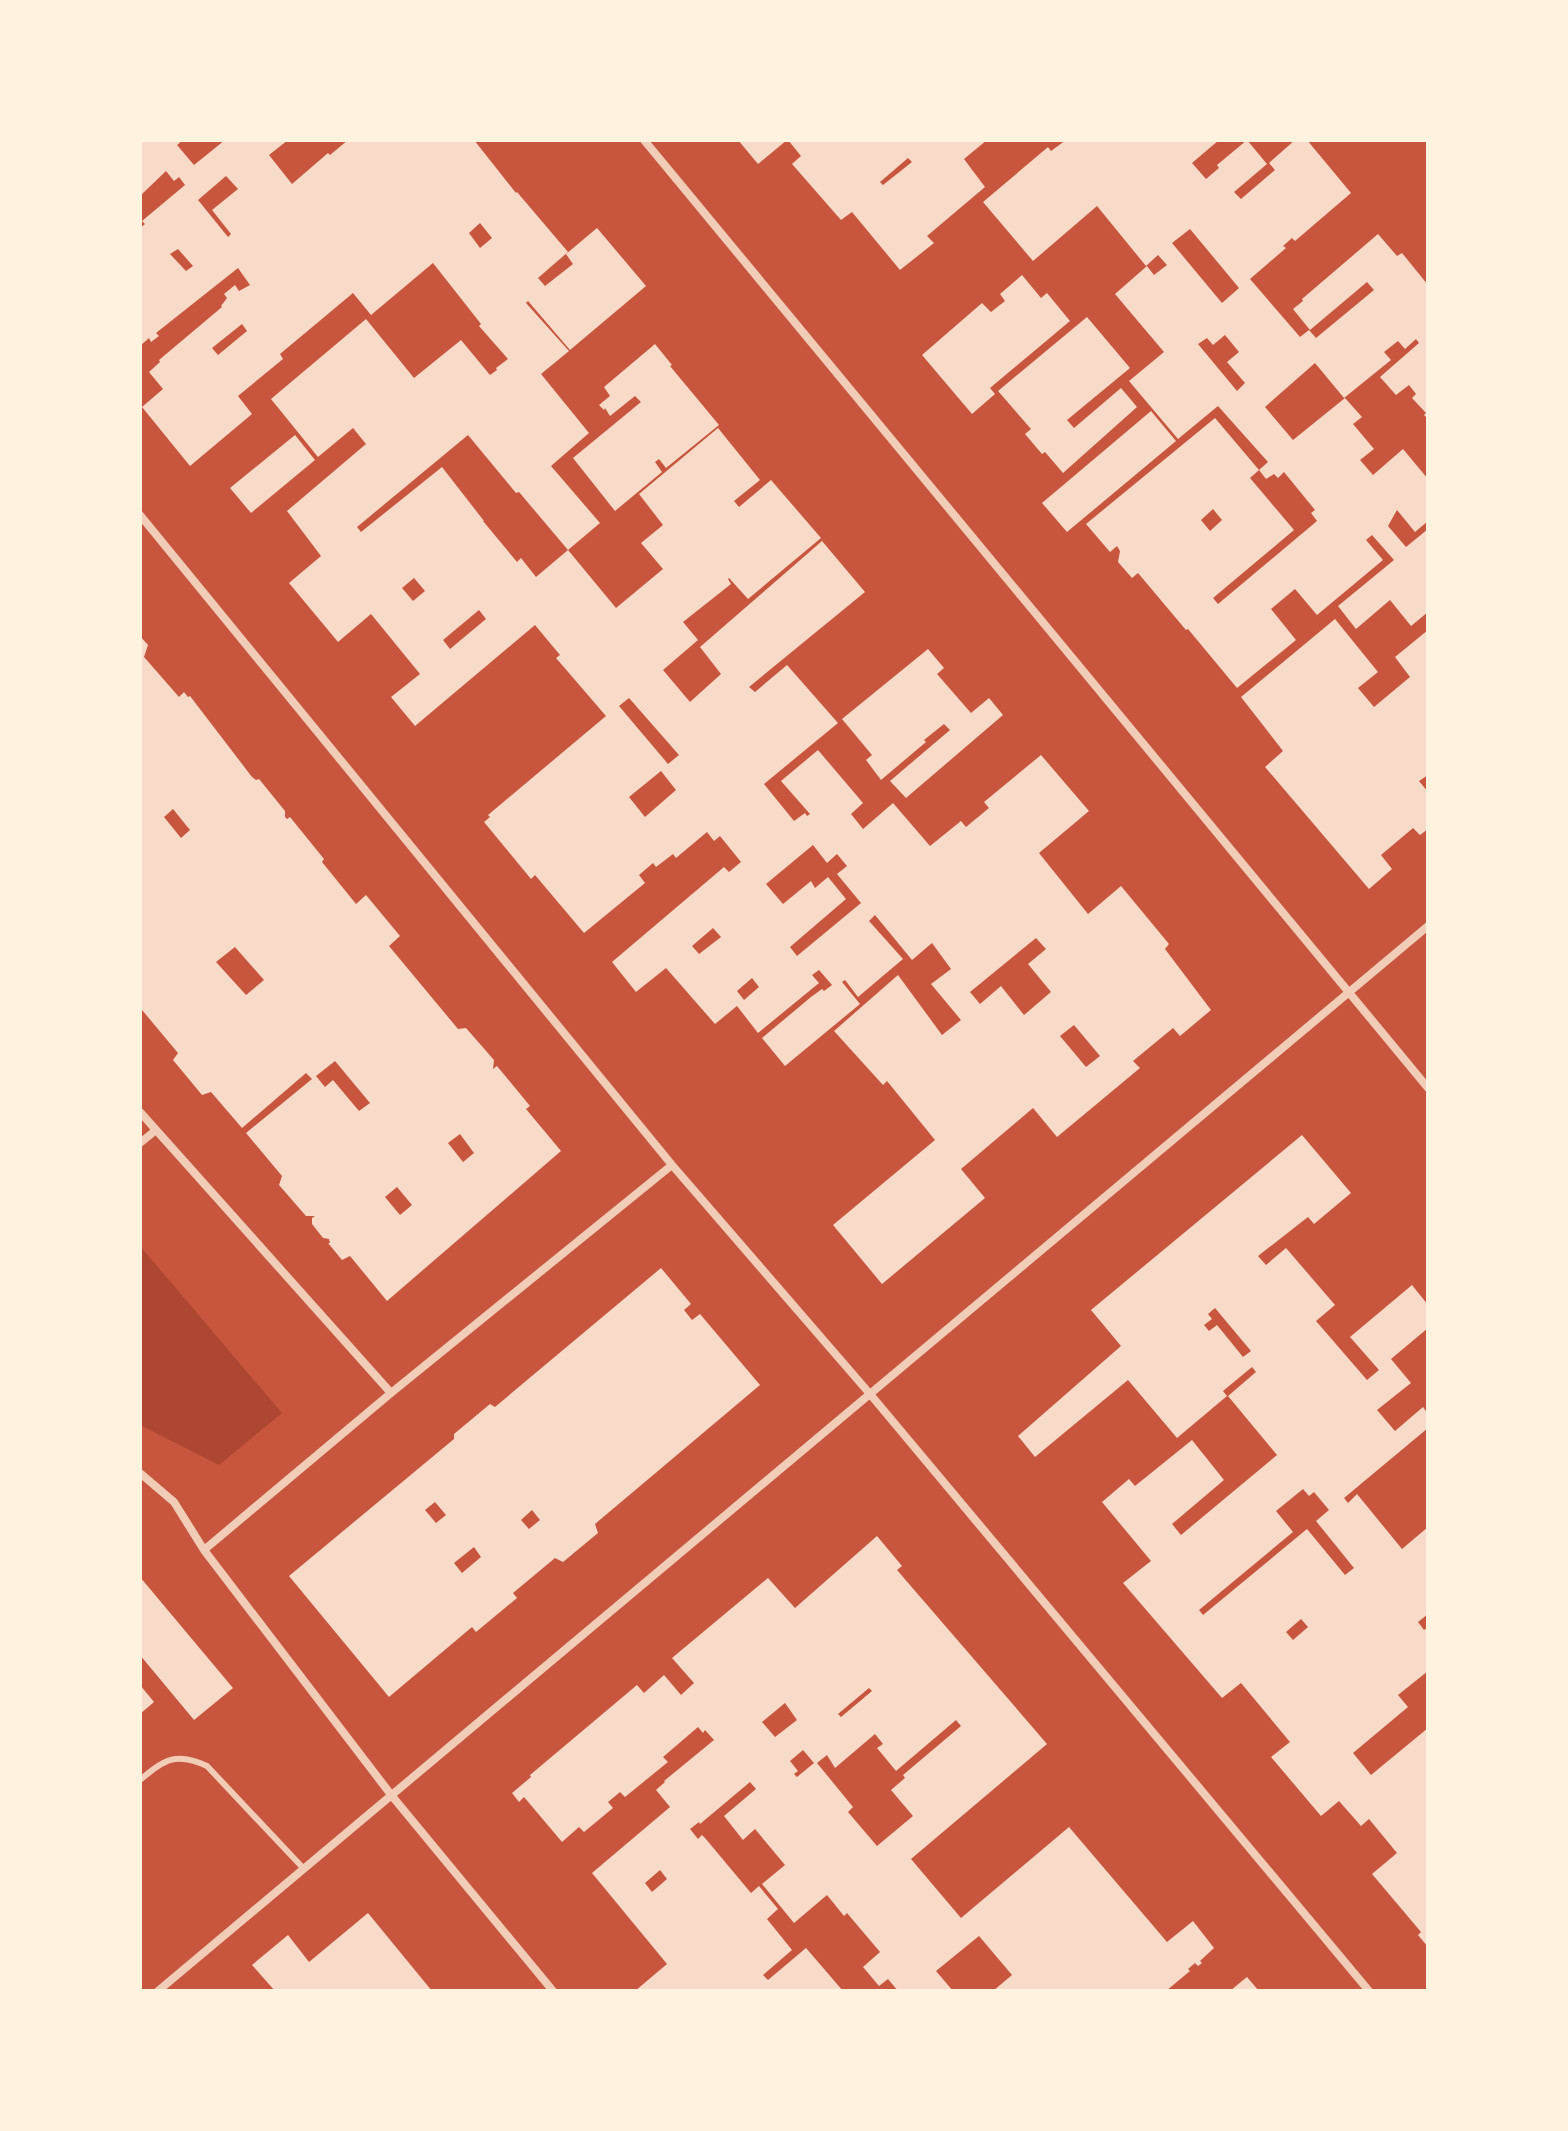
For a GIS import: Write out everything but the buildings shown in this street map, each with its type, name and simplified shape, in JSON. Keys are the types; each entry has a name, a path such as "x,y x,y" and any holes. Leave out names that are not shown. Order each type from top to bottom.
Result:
{"street":[{"path":"644,140 1428,1088"},
{"path":"140,515 672,1165 870,1394 1369,1991"},
{"path":"158,1991 1428,926"},
{"path":"140,1112 391,1393"},
{"path":"140,1143 156,1130"},
{"path":"204,1550 391,1393 672,1165"},
{"path":"140,1473 174,1502 204,1550 392,1796 553,1991"}],"lane":[{"path":"140,1780 160,1764 175,1758 191,1758 207,1766 304,1869"}],"shaded area":[{"path":"140,1246 282,1413 219,1465 140,1425"}]}
